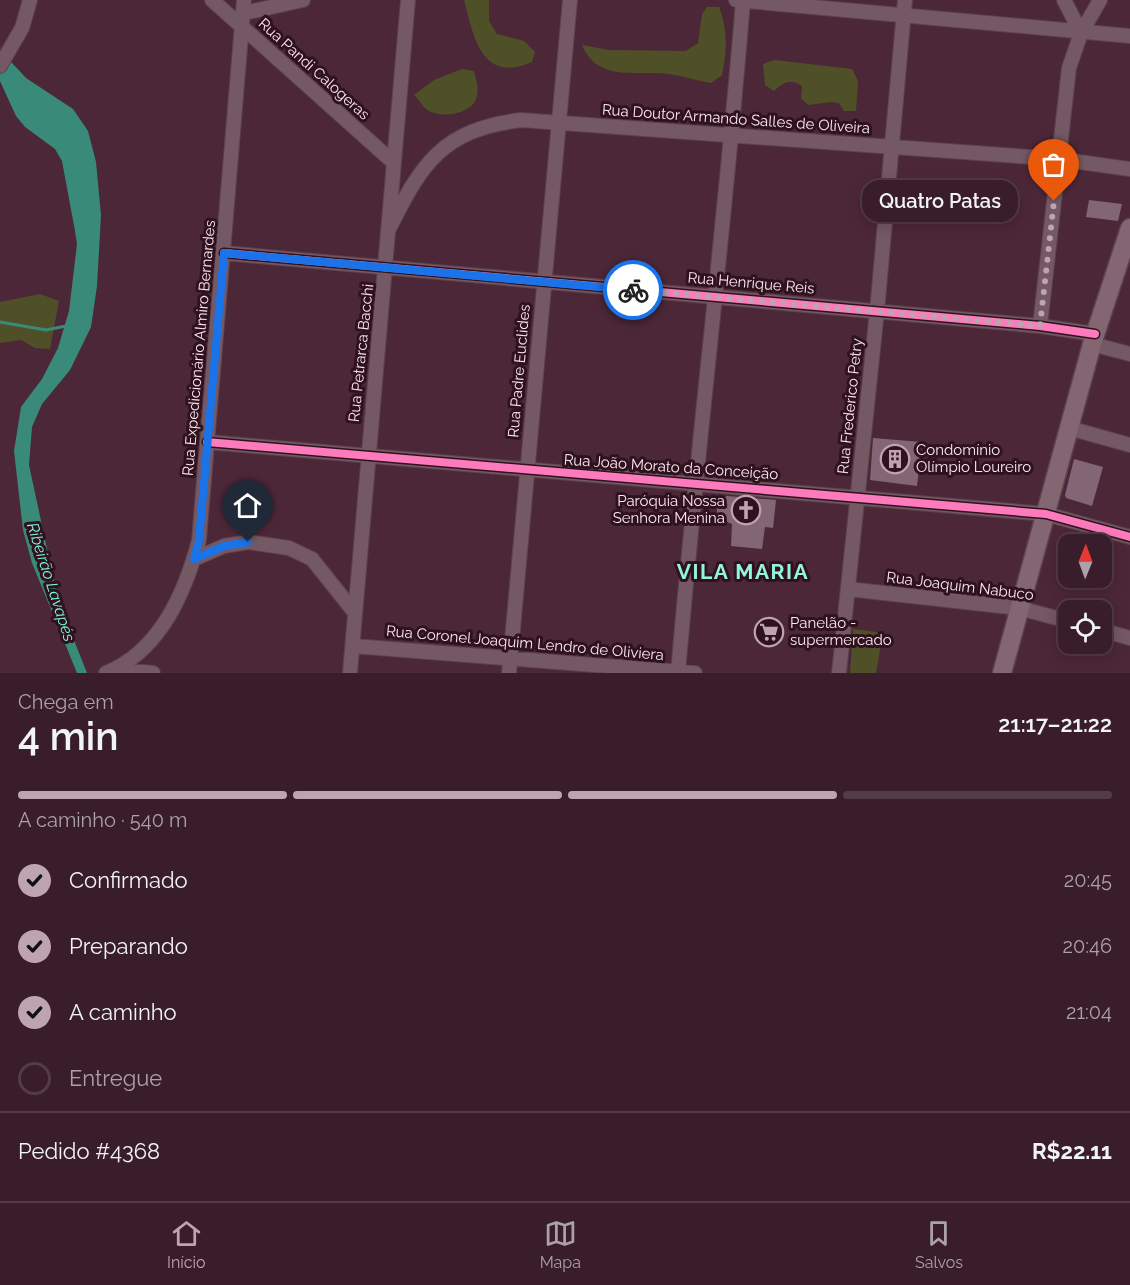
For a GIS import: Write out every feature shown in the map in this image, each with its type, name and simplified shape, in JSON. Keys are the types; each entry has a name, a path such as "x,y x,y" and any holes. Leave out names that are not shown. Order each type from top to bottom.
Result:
{"main road":[{"path":"1002,673 1094,339 1130,228"}],"street":[{"path":"0,66 22,28 30,0"},
{"name":"Rua Pandi Calogeras","path":"212,0 243,14 393,162"},
{"path":"243,14 303,0"},
{"name":"Rua Petrarca Bacchi","path":"350,673 408,0"},
{"name":"Rua Padre Euclides","path":"509,673 557,121 570,0"},
{"path":"678,672 694,482 732,135 738,0 906,7 1081,33 1130,36"},
{"path":"1064,0 1081,33"},
{"path":"1040,326 1069,68 1081,33 1100,0"},
{"name":"Rua Frederico Petry","path":"839,673 878,311 906,7"},
{"name":"Rua Expedicionário Almiro Bernardes","path":"109,672 146,647 165,622 178,601 199,540 243,14"},
{"name":"Rua Doutor Armando Salles de Oliveira","path":"389,229 412,183 443,148 465,134 490,124 520,120 1058,159 1130,169"},
{"name":"Rua Henrique Reis","path":"224,253 1040,326 1094,339 1130,354"},
{"path":"1069,428 1130,445"},
{"name":"Rua João Morato da Conceição","path":"207,442 1046,514 1130,537"},
{"path":"194,559 224,546 248,542 289,548 312,559 355,613"},
{"name":"Rua Joaquim Nabuco","path":"848,589 1019,608 1058,618"},
{"path":"1112,633 1130,638"},
{"name":"Rua Coronel Joaquim Lendro de Oliviera","path":"353,646 695,673"},
{"path":"109,672 153,673"}],"shaded area":[{"path":"464,0 489,0 489,21 497,34 524,41 535,52 532,62 515,67 501,67 491,62 476,42"},
{"path":"707,7 719,7 726,41 722,75 711,83 669,74 608,70 589,57 582,45 609,50 686,51 698,43 702,14"},
{"path":"774,60 852,69 858,81 856,111 844,111 839,103 832,102 808,105 801,98 802,86 794,82 784,83 774,91 765,85 763,64"},
{"path":"462,69 474,71 478,92 473,104 467,109 454,114 438,114 426,109 414,95 434,80"},
{"path":"40,294 59,301 50,349 35,348 21,340 0,343 0,302"},
{"path":"853,629 883,633 876,673 850,673"}],"water":[{"name":"Ribeirão Lavapés","path":"0,50 26,78 73,109 88,131 96,162 101,215 97,286 91,327 70,370 42,404 32,427 29,465 58,600 87,673 77,673 32,563 23,530 14,451 21,407 42,379 58,348 69,311 77,244 62,161 55,149 25,127 16,116 0,81"}],"building":[{"path":"1089,200 1122,204 1118,221 1086,217"},
{"name":"Condomínio Olímpio Loureiro","path":"873,438 922,442 917,486 870,480"},
{"path":"1074,459 1103,467 1092,506 1066,498"},
{"name":"Paróquia Nossa Senhora Menina","path":"727,496 776,500 773,528 765,527 762,549 731,546 732,524 717,518 717,501"}],"waterway":[{"path":"0,322 46,330 66,326"}],"cycle path":[{"path":"224,253 1040,326 1095,334"},
{"path":"207,442 1046,514 1130,537"}],"way so far":[{"path":"633,290 1040,326 1054,201"}],"place":[{"name":"Quatro Patas","path":"1054,201"},
{"name":"Condomínio Olímpio Loureiro","path":"895,459"},
{"name":"Paróquia Nossa Senhora Menina","path":"746,510"},
{"name":"Panelão - supermercado","path":"769,632"}],"district":[{"name":"VILA MARIA","path":"743,571"}],"route":[{"path":"248,542 224,546 194,559 199,540 224,253 633,290"}]}
